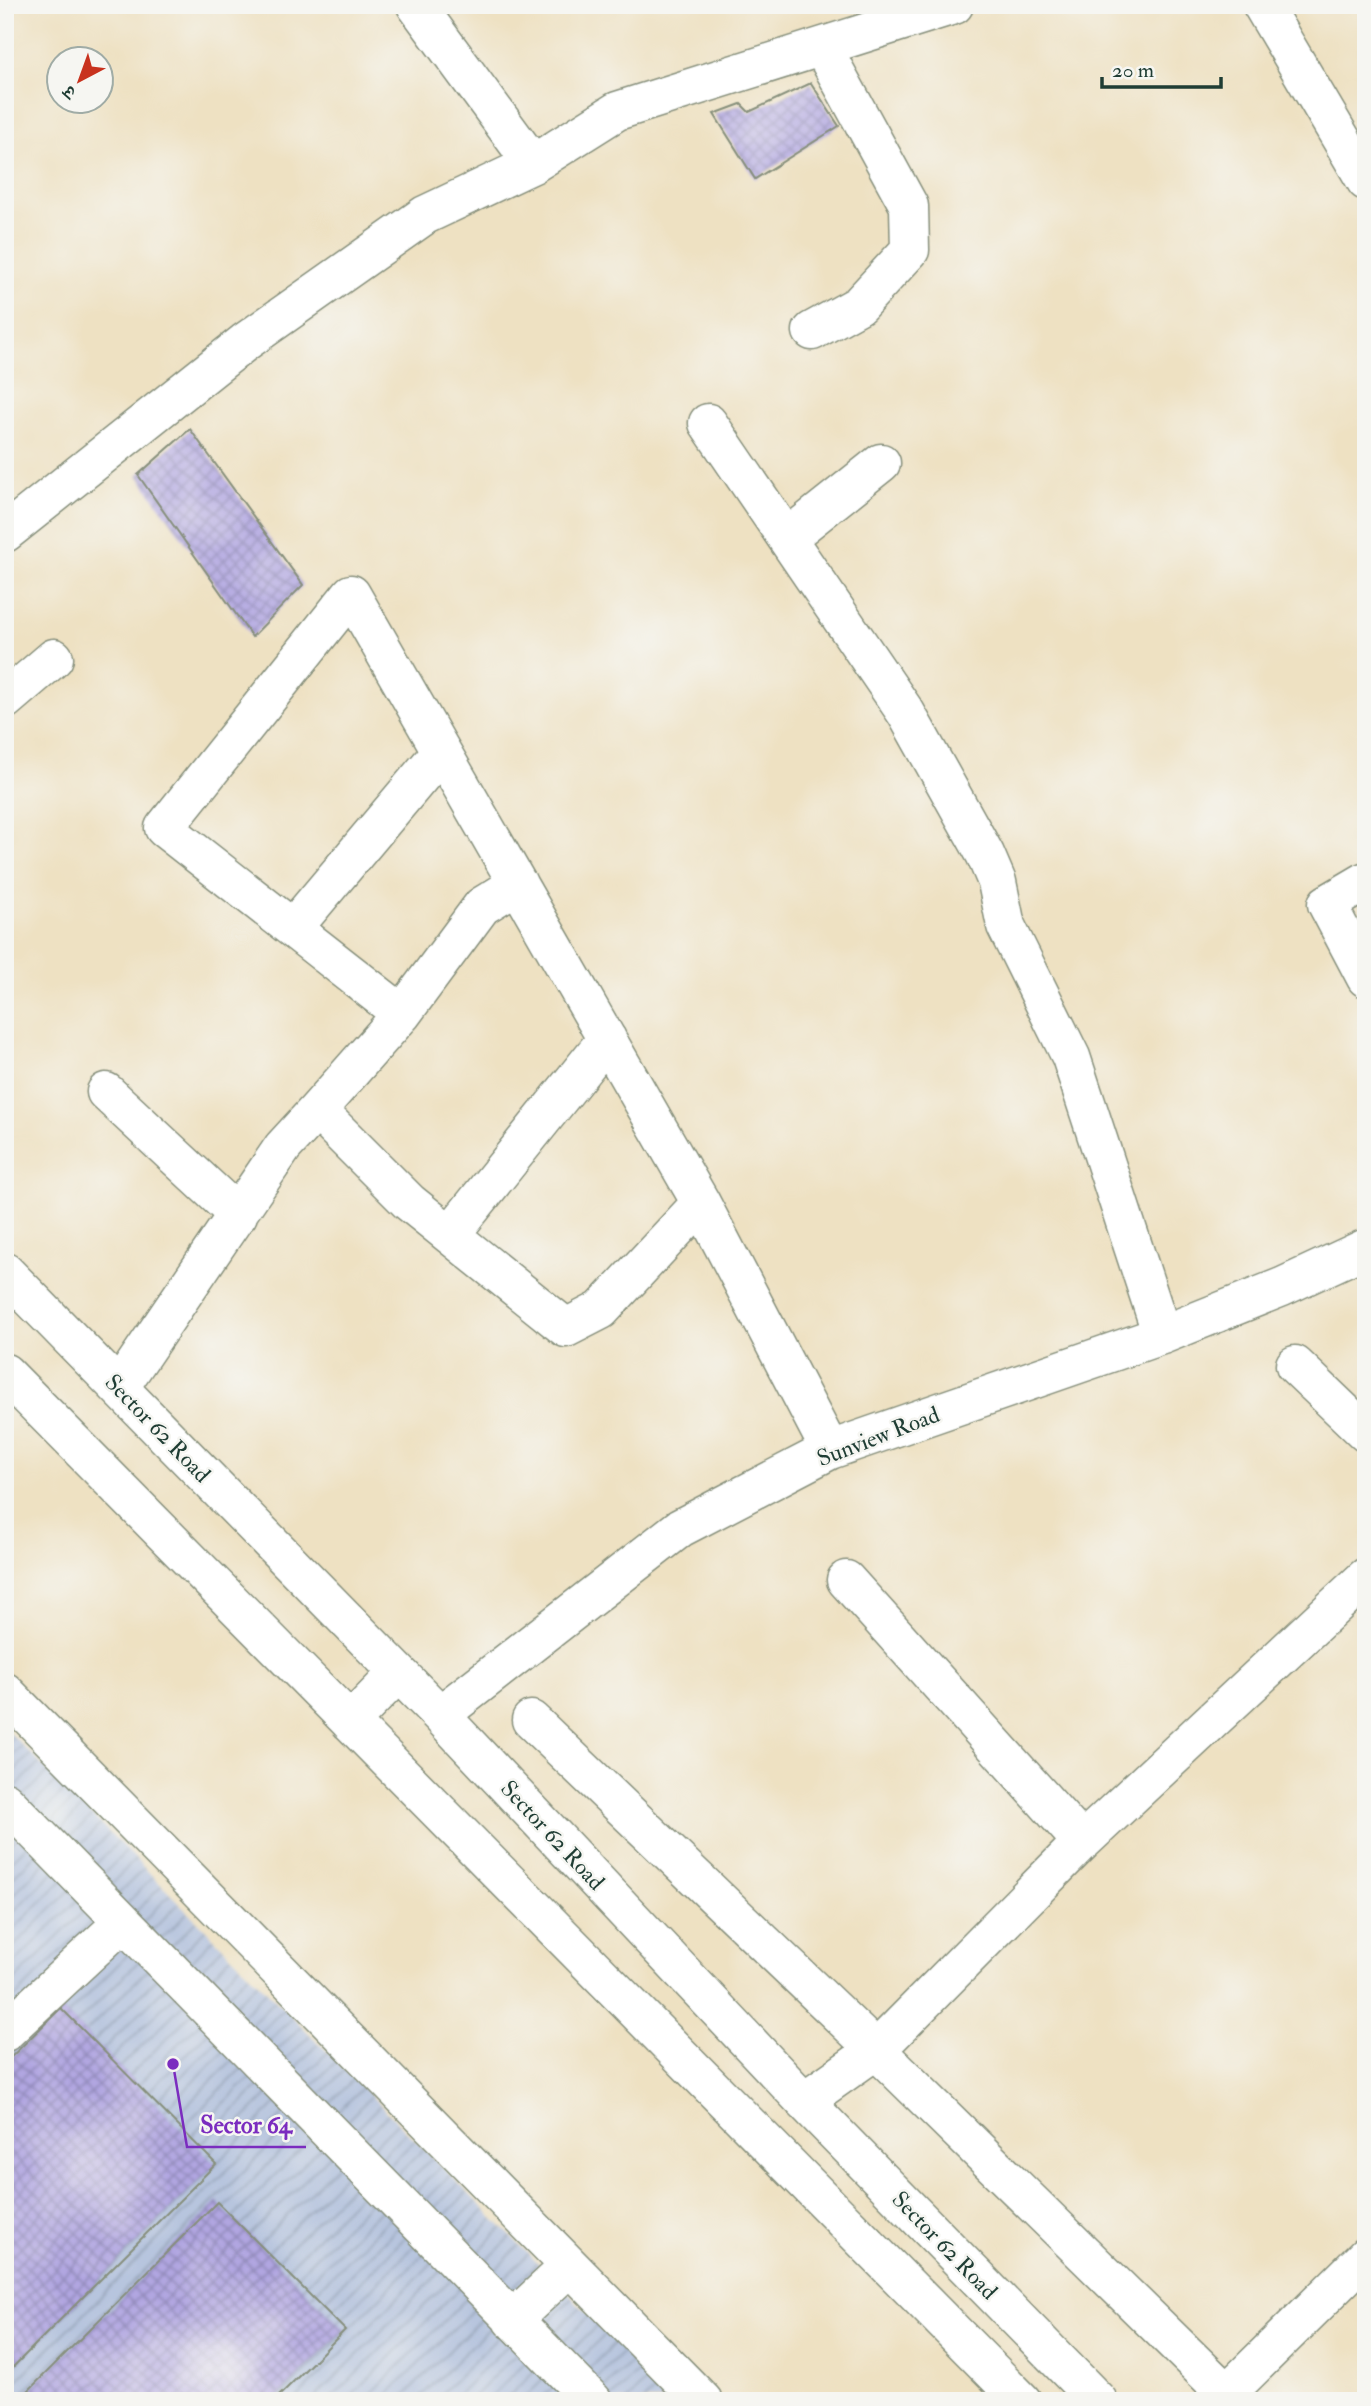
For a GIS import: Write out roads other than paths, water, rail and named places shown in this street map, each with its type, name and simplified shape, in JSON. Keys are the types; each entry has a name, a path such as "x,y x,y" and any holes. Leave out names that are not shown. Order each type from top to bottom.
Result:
{"street":[{"path":"416,5 533,164"},
{"path":"5,533 245,342 425,215 533,164 617,111 954,5"},
{"path":"1262,5 1366,181"},
{"path":"812,331 859,305 910,250 909,205 821,47"},
{"path":"708,423 906,713 985,854 997,881 1006,926 1071,1057 1161,1335"},
{"path":"787,538 881,463"},
{"path":"402,1013 164,828 351,594 701,1203 830,1450"},
{"path":"5,700 54,658"},
{"path":"293,928 441,752"},
{"path":"1366,881 1327,904 1366,978"},
{"path":"119,1388 283,1147 402,1013 482,906 518,884"},
{"path":"450,1235 607,1039"},
{"path":"106,1092 238,1214"},
{"path":"317,1110 409,1202 566,1328 601,1310 701,1203"},
{"name":"Sunview Road","path":"440,1715 680,1528 830,1450 1161,1335 1282,1287 1366,1248"},
{"name":"Sector 62 Road","path":"5,1272 440,1715 804,2101 1098,2401"},
{"path":"1296,1365 1366,1433"},
{"path":"5,1373 1022,2401"},
{"path":"804,2101 876,2050 1082,1842 1366,1577"},
{"path":"846,1580 1082,1842"},
{"path":"350,1722 398,1673"},
{"path":"5,1692 703,2401"},
{"path":"531,1720 876,2050 1222,2397 1366,2256"},
{"path":"5,1801 593,2401"},
{"path":"5,2032 123,1922"},
{"path":"512,2320 570,2266"}],"place":[{"name":"Sector 64","path":"173,2064"}]}
